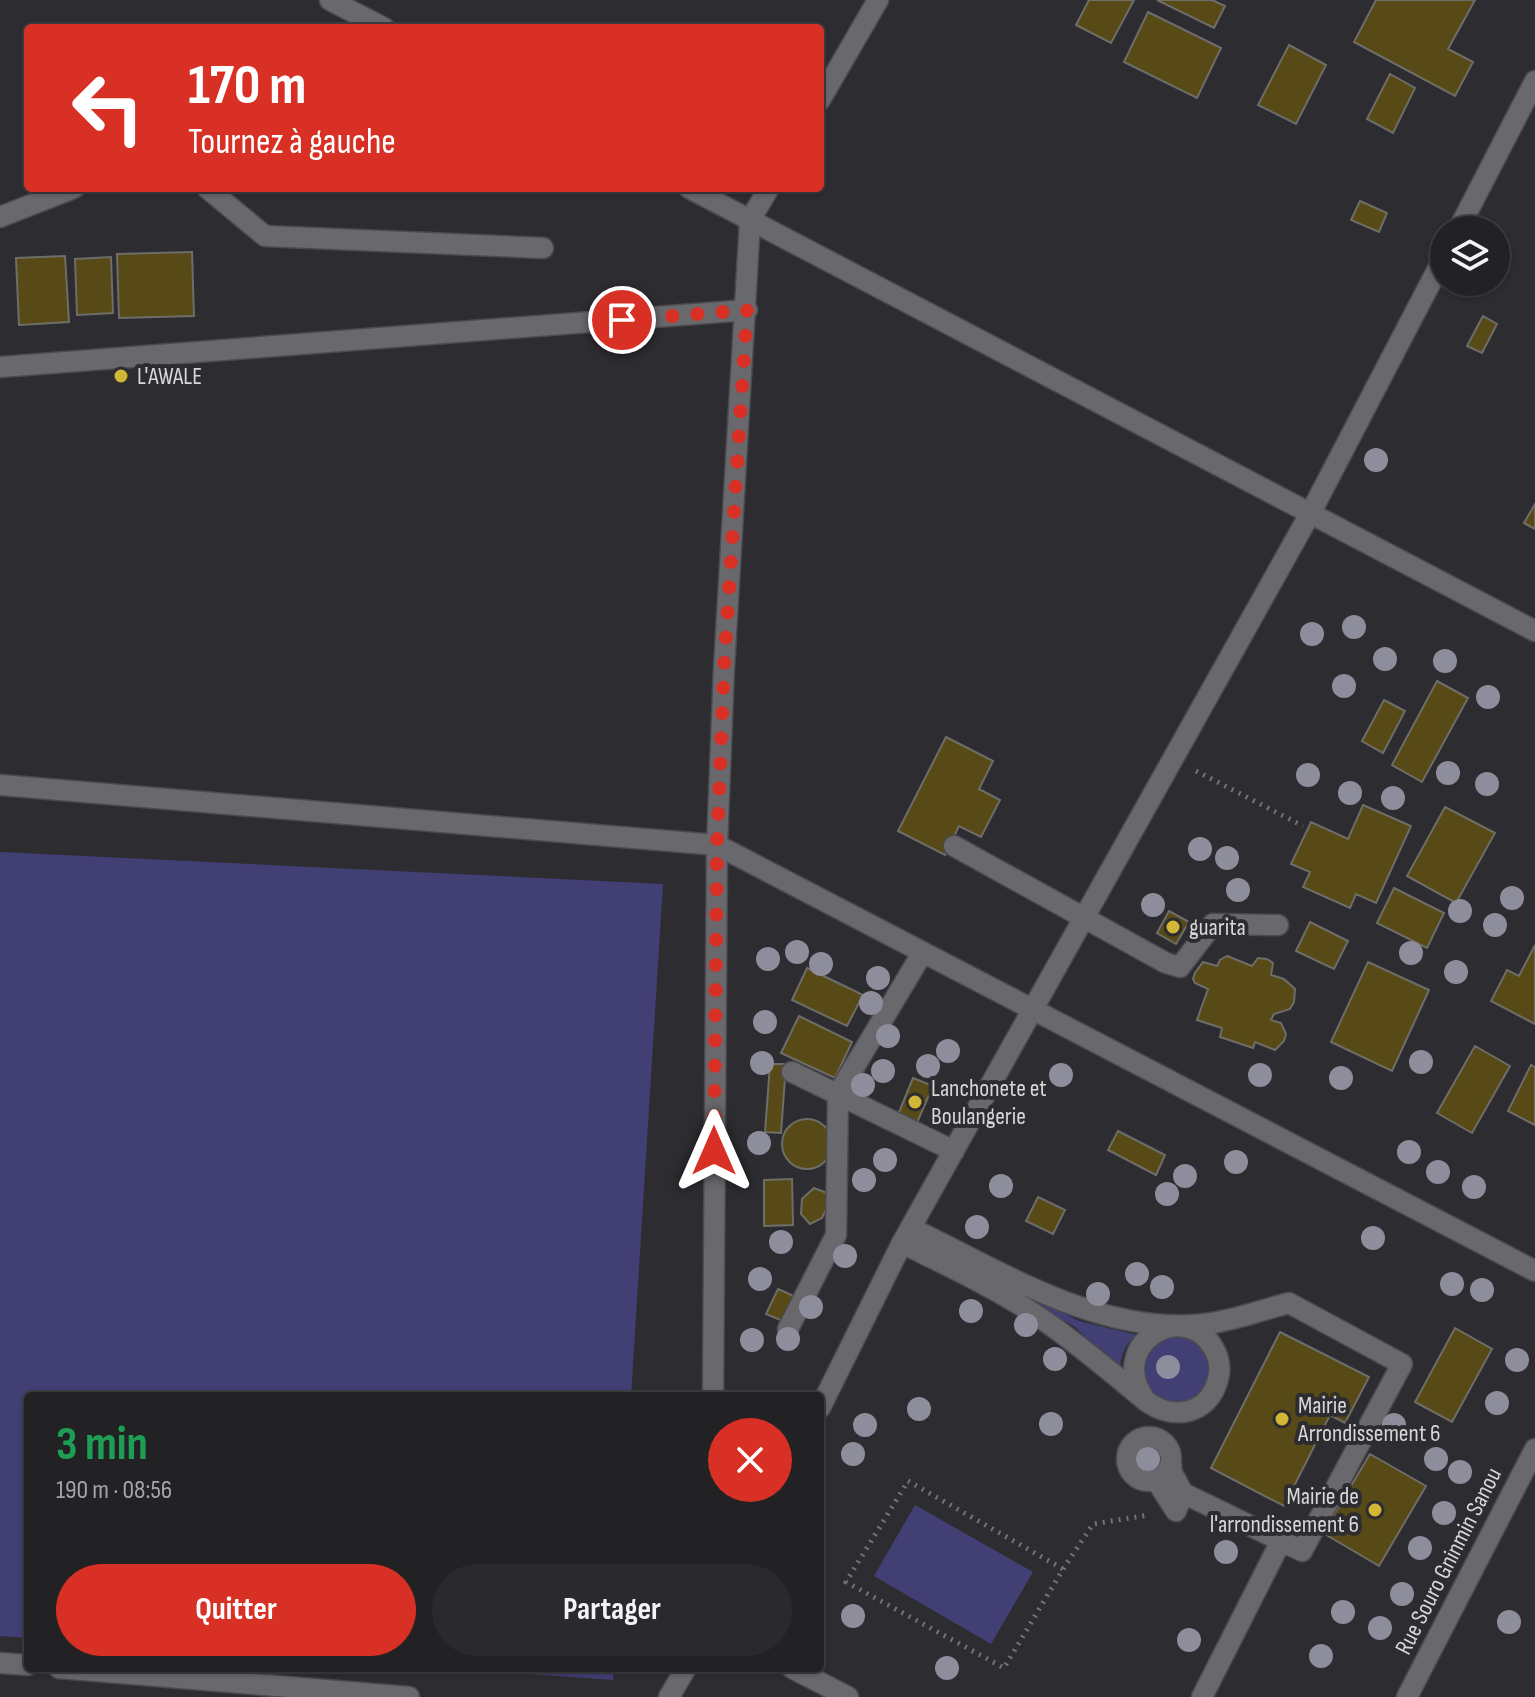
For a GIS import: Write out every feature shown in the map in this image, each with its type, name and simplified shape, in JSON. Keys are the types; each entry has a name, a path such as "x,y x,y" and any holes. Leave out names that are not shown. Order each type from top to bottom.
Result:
{"street":[{"path":"330,0 376,24"},
{"path":"824,93 878,0"},
{"path":"1465,216 1535,81"},
{"path":"0,217 64,192"},
{"path":"212,192 265,236 543,248"},
{"path":"697,192 1535,631"},
{"path":"713,1392 717,845 724,668 750,220 767,192"},
{"path":"824,1400 907,1236 1311,512 1430,284"},
{"path":"0,367 747,310"},
{"path":"0,785 717,845 1535,1271"},
{"path":"954,846 1166,963 1180,967 1213,924 1278,925"},
{"path":"788,1329 836,1235 838,1094 923,952"},
{"path":"792,1072 954,1151"},
{"path":"907,1236 1087,1310 1124,1322 1189,1328 1212,1345 1219,1359 1220,1374 1216,1388 1208,1400 1184,1413 1170,1413 1151,1405 1071,1339 1035,1314 907,1236"},
{"path":"1156,1480 1179,1502 1302,1551 1402,1364 1289,1303 1207,1324 1159,1330 1147,1338 1138,1350 1133,1363 1133,1376 1137,1390 1151,1405 1170,1456 1163,1476 1156,1480 1141,1480 1134,1476 1127,1463 1129,1449 1139,1439 1152,1436 1165,1442 1170,1456 1179,1502"},
{"name":"Rue Souro Gninmin Sanou","path":"1407,1697 1535,1449"},
{"path":"1202,1697 1281,1541"},
{"path":"0,1663 24,1665"},
{"path":"107,1672 409,1697"},
{"path":"669,1697 684,1672"},
{"path":"800,1672 848,1697"}],"path":[{"path":"1174,759 1303,826"},
{"path":"1063,1569 908,1481 846,1582 1004,1668 1093,1524 1179,1502"}],"shaded area":[{"path":"0,852 663,884 631,1392 24,1392 24,1638 0,1636"},
{"path":"1024,1292 1079,1321 1137,1335 1124,1351 1121,1372 1075,1327 1021,1296"},
{"path":"1178,1330 1210,1349 1212,1387 1181,1410 1146,1396 1144,1347"},
{"path":"915,1505 1033,1572 991,1644 874,1576"},
{"path":"500,1672 614,1672 613,1680"}],"building":[{"path":"1089,0 1134,0 1111,43 1076,25"},
{"path":"1157,0 1212,0 1225,6 1214,28"},
{"path":"1376,0 1475,0 1448,49 1473,62 1455,96 1354,42"},
{"path":"1148,12 1221,48 1197,98 1124,62"},
{"path":"1289,45 1326,65 1296,124 1258,105"},
{"path":"1390,74 1415,88 1393,133 1367,119"},
{"path":"1360,201 1387,213 1379,232 1351,220"},
{"path":"192,252 194,316 119,318 117,254"},
{"path":"65,256 69,322 19,325 16,258"},
{"path":"111,257 113,313 77,315 75,259"},
{"path":"1483,316 1497,324 1482,353 1467,346"},
{"path":"1535,504 1535,529 1524,523"},
{"path":"1437,681 1468,698 1422,782 1392,765"},
{"path":"1384,700 1405,711 1383,753 1362,741"},
{"path":"946,737 993,761 979,789 1000,800 981,837 959,826 945,855 898,831"},
{"path":"1363,805 1411,826 1376,903 1356,894 1350,908 1303,887 1310,872 1291,864 1311,822 1348,839"},
{"path":"1445,807 1495,833 1456,903 1407,876"},
{"path":"1394,888 1444,913 1427,948 1377,923"},
{"name":"guarita","path":"1169,911 1189,922 1176,944 1157,933"},
{"path":"1310,922 1348,941 1334,969 1296,951"},
{"path":"1535,945 1535,1024 1491,1001 1507,970 1519,976"},
{"path":"1227,956 1252,966 1258,958 1267,959 1273,963 1271,975 1284,979 1295,989 1290,1009 1274,1014 1271,1020 1281,1023 1286,1034 1275,1050 1255,1042 1253,1048 1220,1037 1222,1028 1197,1020 1208,989 1195,983 1195,973 1203,962 1217,966"},
{"path":"1368,962 1429,990 1392,1071 1331,1042"},
{"path":"807,968 863,995 847,1026 792,1000"},
{"path":"799,1016 852,1042 835,1078 781,1053"},
{"path":"1475,1046 1510,1066 1472,1133 1437,1113"},
{"path":"770,1064 786,1064 781,1133 765,1132"},
{"path":"1531,1065 1535,1067 1535,1125 1508,1111"},
{"name":"Lanchonete et Boulangerie","path":"913,1078 933,1086 916,1125 897,1117"},
{"path":"807,1119 825,1126 832,1144 825,1162 807,1169 789,1162 782,1144 789,1126"},
{"path":"1118,1131 1165,1155 1156,1175 1108,1150"},
{"path":"792,1179 793,1225 764,1226 764,1180"},
{"path":"814,1188 827,1193 828,1206 822,1218 810,1224 801,1214 802,1199"},
{"path":"1038,1197 1065,1210 1053,1234 1026,1221"},
{"path":"778,1289 796,1297 785,1322 766,1314"},
{"path":"1455,1328 1492,1349 1452,1422 1415,1402"},
{"name":"Mairie Arrondissement 6","path":"1280,1332 1369,1377 1345,1423 1330,1415 1284,1506 1211,1468"},
{"name":"Mairie de l'arrondissement 6","path":"1370,1454 1426,1486 1379,1566 1323,1533"}],"place":[{"name":"L'AWALE","path":"121,376"},
{"name":"guarita","path":"1173,927"},
{"name":"Lanchonete et Boulangerie","path":"915,1102"},
{"name":"Mairie Arrondissement 6","path":"1282,1419"},
{"name":"Mairie de l'arrondissement 6","path":"1375,1510"}],"route":[{"path":"622,320 747,310 724,668 717,845 714,1151"}]}
